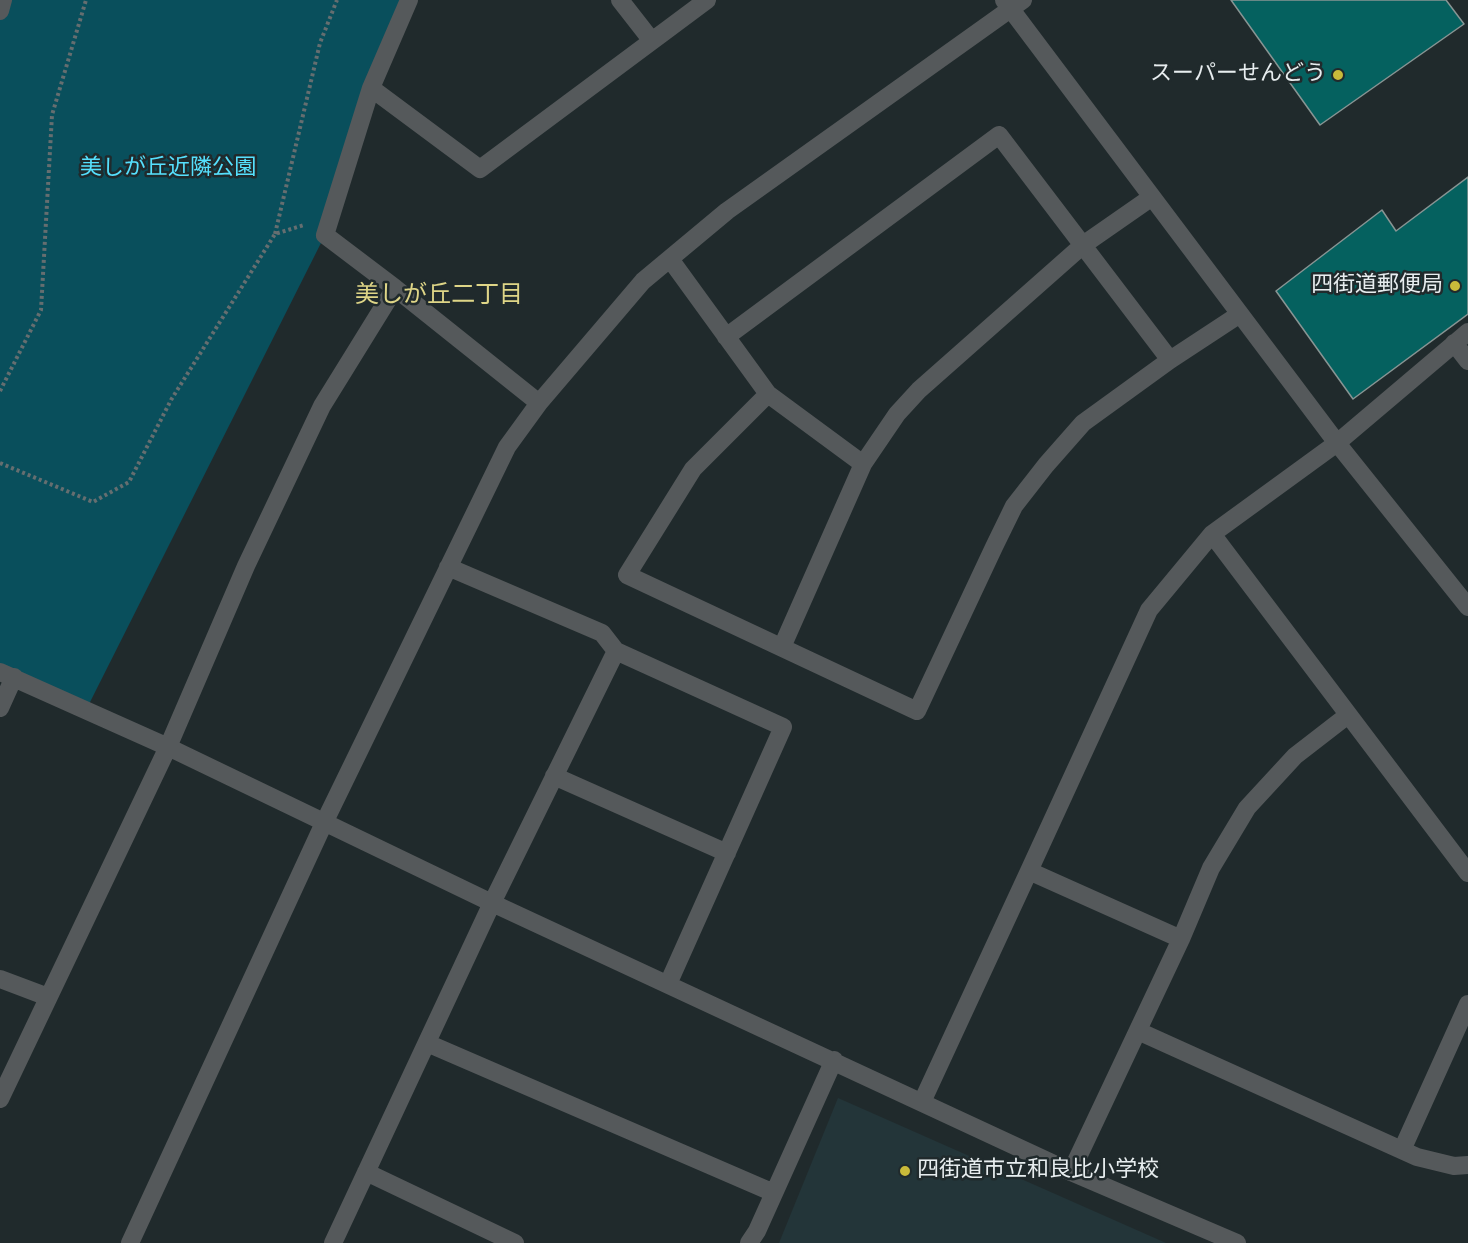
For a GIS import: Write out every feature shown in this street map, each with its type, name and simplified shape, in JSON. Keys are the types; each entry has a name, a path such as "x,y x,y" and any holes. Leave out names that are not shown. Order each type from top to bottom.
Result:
{"street":[{"path":"0,11 3,0"},
{"path":"409,0 371,88 325,235 539,403"},
{"path":"620,0 652,41"},
{"path":"371,88 480,169 707,0"},
{"path":"130,1243 324,823 507,447 539,403 643,281 727,211 1013,3 1152,197 1337,443 1468,607"},
{"path":"726,337 999,135 1170,360"},
{"path":"782,647 863,464 897,414 919,390 1083,245 1152,197"},
{"path":"670,259 768,394 863,464"},
{"path":"0,1099 168,747 246,567 322,406 395,288"},
{"path":"768,394 693,469 627,575 917,711 1014,506 1046,465 1083,423 1170,360 1240,314"},
{"path":"922,1102 1149,610 1212,534 1337,443 1461,337 1468,361"},
{"path":"1212,534 1468,873"},
{"path":"448,567 602,633 616,651 783,727 668,984"},
{"path":"333,1243 492,903 616,651"},
{"path":"0,708 7,675 168,747 492,903 1071,1172 1237,1243"},
{"path":"1071,1172 1181,939 1211,868 1247,808 1295,756 1348,715"},
{"path":"554,776 727,853"},
{"path":"1029,871 1181,939"},
{"path":"0,979 48,997"},
{"path":"1402,1150 1468,1004"},
{"path":"1138,1031 1417,1157 1454,1166 1468,1165"},
{"path":"426,1043 774,1193"},
{"path":"749,1243 757,1231 834,1060"},
{"path":"366,1172 515,1243"}],"path":[{"path":"0,391 41,310 52,115 86,0"},
{"path":"0,463 93,502 129,482 171,400 275,234 320,43 337,0"},
{"path":"275,234 331,217"}],"shaded area":[{"name":"四街道市立和良比小学校","path":"838,1098 1166,1243 779,1243"}],"green space":[{"name":"美しが丘近隣公園","path":"3,0 409,0 325,235 86,710 0,672 0,11"}],"building":[{"name":"スーパーせんどう","path":"1231,0 1446,0 1464,24 1320,125"},
{"path":"1468,177 1468,314 1353,399 1276,291 1382,210 1396,231"}],"place":[{"name":"スーパーせんどう","path":"1338,75"},
{"name":"四街道郵便局","path":"1455,286"},
{"name":"四街道市立和良比小学校","path":"905,1171"}],"district":[{"name":"美しが丘二丁目","path":"439,296"}]}
